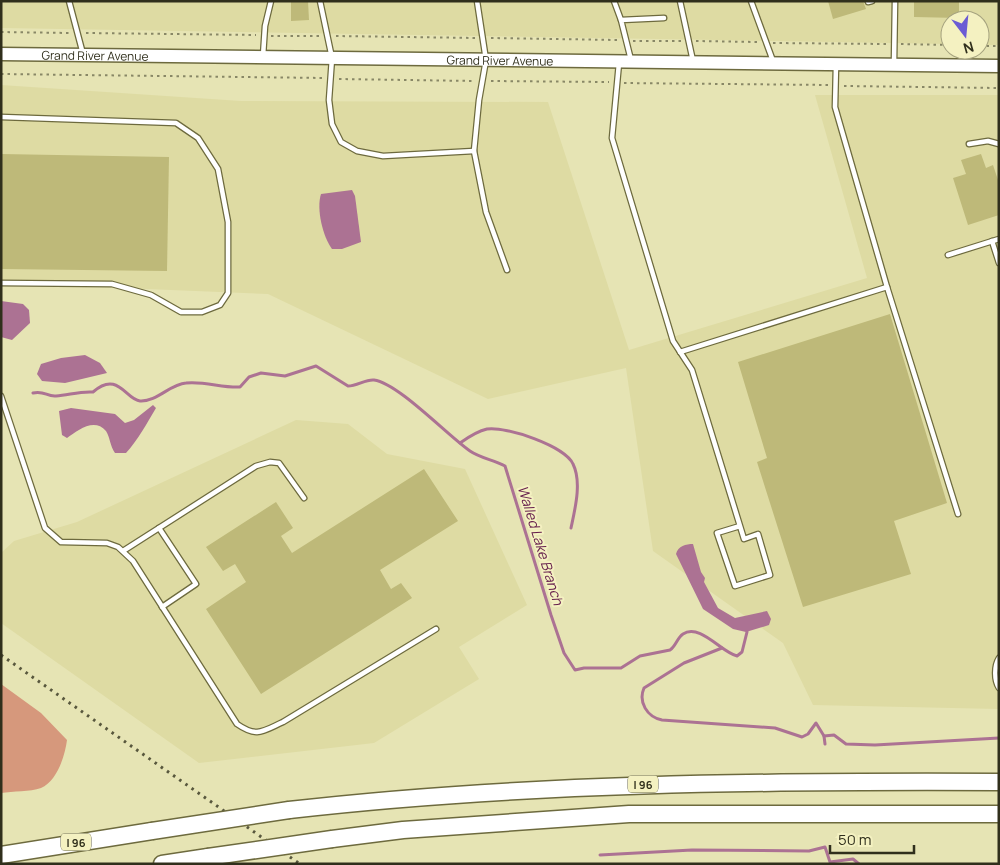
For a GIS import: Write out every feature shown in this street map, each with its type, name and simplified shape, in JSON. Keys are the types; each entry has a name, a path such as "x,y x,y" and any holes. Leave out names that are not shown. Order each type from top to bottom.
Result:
{"highway":[{"name":"I 96","path":"1,855 289,810 398,798 617,785 820,781 999,782"},
{"path":"162,864 403,830 629,814 999,814"}],"main road":[{"name":"Grand River Avenue","path":"1,54 999,66"}],"lane":[{"path":"69,1 84,55"},
{"path":"263,57 265,26 271,1"},
{"path":"320,1 332,58 330,100 332,124 342,142 357,151 383,156 474,151"},
{"path":"477,1 486,60 474,151 486,212 507,270"},
{"path":"614,1 626,40 625,61 617,82 612,138 673,341 692,370 740,526 744,539 758,534 770,575 735,586 717,534 740,526"},
{"path":"680,1 694,62"},
{"path":"751,1 773,63"},
{"path":"894,65 895,1"},
{"path":"621,20 664,18"},
{"path":"836,64 835,107 887,287 958,514"},
{"path":"1,118 176,123 185,127 198,138 218,169 228,222 228,293 220,305 202,312 181,312 151,295 112,284 1,283"},
{"path":"969,144 988,142 999,144"},
{"path":"948,255 999,239"},
{"path":"992,241 999,264"},
{"path":"680,352 887,287"},
{"path":"1,396 45,528 61,542 107,543 123,551 132,561 237,724 248,731 259,734 283,722 436,629"},
{"path":"123,551 256,466 270,462 279,463 304,498"},
{"path":"159,528 196,584 162,607"},
{"path":"999,658 995,664 996,684 999,688"}],"path":[{"path":"1,32 252,35"},
{"path":"277,36 940,45"},
{"path":"1,74 999,88"}],"shaded area":[{"path":"1,1 999,1 999,45 990,45 990,10 940,10 940,44 1,28"},
{"path":"1,85 241,101 548,102 629,350 867,278 815,95 999,95 999,709 813,705 783,643 653,551 626,368 488,399 268,294 1,283"},
{"path":"352,190 355,196 361,242 342,249 332,249 321,223 319,207 321,194"},
{"path":"1,301 23,304 29,310 30,323 12,340 1,337"},
{"path":"85,355 100,363 107,373 65,383 42,381 37,374 41,364 61,358"},
{"path":"153,405 156,408 126,453 115,453 106,431 96,425 86,427 67,438 62,435 59,411 71,408 115,414 125,423 134,420"},
{"path":"296,420 348,424 387,454 465,469 527,605 459,647 479,679 374,743 199,763 1,623 1,553 14,541 77,522"},
{"path":"693,544 701,572 705,578 704,582 718,608 735,618 767,611 771,619 769,625 746,632 733,629 703,609 676,554 683,546"},
{"path":"1,684 41,713 67,740 56,774 47,785 41,788 1,793"}],"building":[{"path":"291,1 308,1 309,20 291,21"},
{"path":"828,1 863,1 866,9 833,19"},
{"path":"914,1 959,1 959,10 940,10 940,18 914,17"},
{"path":"1,154 169,157 167,271 1,269"},
{"path":"981,154 986,168 993,165 999,183 999,215 968,225 953,178 966,174 961,160"},
{"path":"890,314 947,503 894,521 911,574 803,607 757,462 767,458 738,362"},
{"path":"424,469 458,521 380,570 391,589 401,583 412,598 261,694 206,609 246,582 235,564 223,571 206,547 276,502 293,528 281,536 292,553"}],"waterway":[{"name":"Walled Lake Branch","path":"33,393 40,392 56,396 93,392 109,384 121,388 135,399 146,401 180,384 200,383 240,387 249,377 261,373 285,376 316,366 348,386 371,380 384,383 409,400 470,451 505,466 564,653 575,670 584,668 621,668 640,656 670,650 683,634 690,632 704,635 731,654 737,656 742,652 747,632"},
{"path":"460,443 480,431 496,429 520,434 547,444 568,457 576,471 577,479 577,496 571,528"},
{"name":"Walled Lake Branch","path":"722,648 684,663 644,688 642,698 648,712 662,720 775,728 802,737 808,734 816,723 824,736 825,744"},
{"path":"824,736 834,735 846,744 875,745 999,738"},
{"path":"600,855 692,850 809,851 825,847 830,862 853,859 859,864"}],"railway":[{"path":"1,655 300,864"}]}
